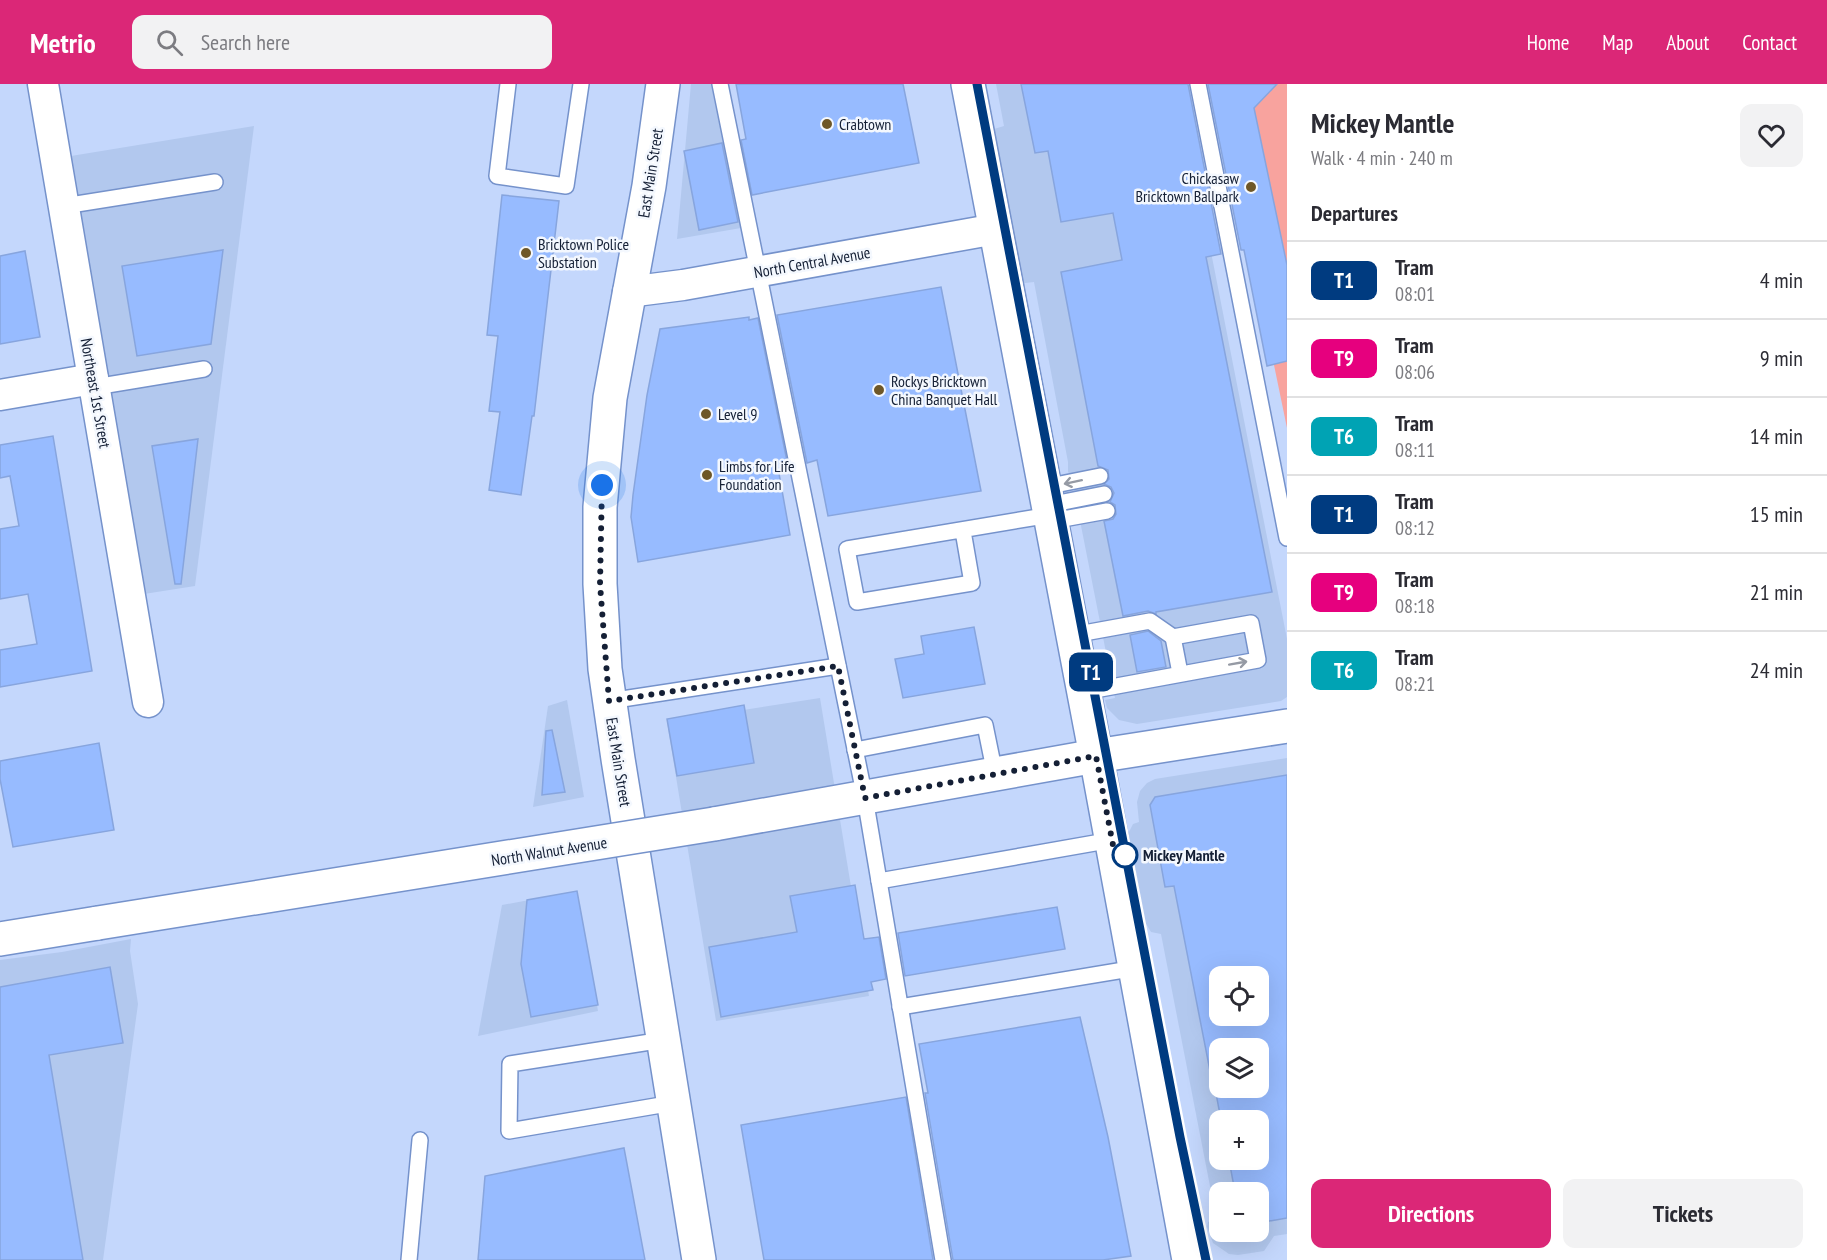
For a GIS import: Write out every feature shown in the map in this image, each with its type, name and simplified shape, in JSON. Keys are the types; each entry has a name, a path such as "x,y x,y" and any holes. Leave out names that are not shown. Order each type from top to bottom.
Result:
{"street":[{"name":"Northeast 1st Street","path":"44,84 148,702"},
{"name":"East Main Street","path":"663,84 650,186 628,292 610,398 600,507 600,584 609,701 699,1260"},
{"path":"968,84 1112,840 1189,1260"},
{"name":"North Central Avenue","path":"628,292 757,272 996,229"},
{"path":"0,395 94,383"},
{"name":"North Walnut Avenue","path":"0,939 714,824 1096,756 1287,726"}],"lane":[{"path":"508,84 497,176 566,186 581,84"},
{"path":"720,84 865,798 944,1260"},
{"path":"1198,84 1287,538"},
{"path":"64,206 215,182"},
{"path":"94,383 204,369"},
{"path":"1049,507 1100,476"},
{"path":"963,531 972,583 857,602 847,549 963,531 1104,494"},
{"path":"1049,507 1107,511"},
{"path":"1073,635 1150,621 1173,637 1180,674"},
{"path":"1084,692 1258,660 1251,623 1173,637"},
{"path":"609,701 838,666"},
{"path":"855,750 985,725 995,774"},
{"path":"879,881 1112,840"},
{"path":"900,1007 1136,968"},
{"path":"663,1040 510,1064 509,1131 673,1103"},
{"path":"409,1260 420,1140"}],"shaded area":[{"path":"691,84 711,84 741,228 677,239"},
{"path":"996,84 1178,84 1287,639 1287,697 1281,701 1137,724 1119,720 1107,708 1105,700 1115,698 1071,475 1068,472 1034,282 1021,281 994,129 1004,126"},
{"name":"Chickasaw Bricktown Ballpark","path":"1212,84 1287,84 1287,428 1274,365 1267,366"},
{"path":"254,126 195,586 144,594 71,156"},
{"path":"820,698 869,996 716,1021 667,722"},
{"path":"567,700 584,797 533,807 548,706"},
{"path":"1287,758 1287,1234 1274,1236 1264,1251 1229,1254 1213,1242 1269,1242 1269,1182 1209,1182 1161,934 1151,932 1142,917 1128,834 1133,824 1139,822 1137,802 1140,791 1147,783 1155,779"},
{"path":"577,891 598,1011 478,1036 502,905"},
{"path":"131,939 130,951 138,1004 103,1260 0,1260 0,960 62,952"}],"building":[{"name":"Crabtown","path":"736,84 903,84 919,163 752,195 741,140 746,139"},
{"path":"1021,84 1188,84 1221,254 1206,257 1272,592 1156,612 1156,614 1148,611 1123,616 1104,521 1113,519 1116,514 1115,505 1110,502 1114,493 1111,487 1104,484 1109,479 1108,470 1098,466 1061,272 1122,260 1113,213 1061,222 1048,151 1035,153"},
{"name":"Chickasaw Bricktown Ballpark","path":"1208,84 1277,84 1254,108 1287,265 1287,361 1267,366 1244,250 1241,250"},
{"path":"722,143 738,222 699,230 684,151"},
{"path":"502,195 559,201 534,416 532,416 521,495 489,490 500,412 489,411 498,336 487,335"},
{"path":"223,250 211,344 137,356 122,266"},
{"path":"25,251 40,337 0,344 0,256"},
{"path":"941,287 981,491 828,516 817,460 807,463 777,315"},
{"path":"749,317 749,320 758,318 788,466 778,468 790,535 638,562 631,517 633,495 647,395 660,329"},
{"path":"53,436 92,671 0,687 0,650 37,644 28,594 0,599 0,529 19,526 10,476 0,478 0,445"},
{"path":"198,439 181,584 175,584 152,446"},
{"path":"974,627 985,684 903,698 895,659 924,654 921,636"},
{"path":"1148,631 1161,641 1166,667 1137,672 1130,635"},
{"path":"744,705 754,763 677,776 667,719"},
{"path":"552,730 565,792 542,795 546,731"},
{"path":"99,743 114,830 13,847 0,779 0,761"},
{"path":"1287,775 1287,1218 1269,1221 1269,1182 1233,1182 1231,1170 1269,1170 1269,1110 1219,1110 1217,1098 1269,1098 1269,1038 1209,1038 1209,1066 1174,886 1165,887 1150,805 1155,797"},
{"path":"855,885 864,939 879,937 886,979 871,982 873,990 721,1017 709,947 797,932 790,896"},
{"path":"577,891 598,1005 531,1017 521,964 527,900"},
{"path":"1057,907 1065,949 905,976 898,933"},
{"path":"110,967 123,1043 49,1055 83,1260 0,1260 0,987"},
{"path":"1080,1017 1108,1137 1131,1256 1103,1260 953,1260 919,1044"},
{"path":"906,1097 933,1260 764,1260 741,1125"},
{"path":"624,1148 645,1260 478,1260 485,1176"}],"tram line":[{"path":"977,84 1206,1260"},
{"name":"T1","path":"977,84 1125,855 1206,1260"}],"place":[{"name":"Crabtown","path":"827,124"},
{"name":"Chickasaw Bricktown Ballpark","path":"1251,187"},
{"name":"Bricktown Police Substation","path":"526,253"},
{"name":"Rockys Bricktown China Banquet Hall","path":"879,390"},
{"name":"Level 9","path":"706,414"},
{"name":"Limbs for Life Foundation","path":"707,475"},
{"name":"Mickey Mantle","path":"1125,855"}],"route":[{"path":"602,485 600,584 609,701 838,666 865,798 1096,756 1116,861 1125,855"}]}
